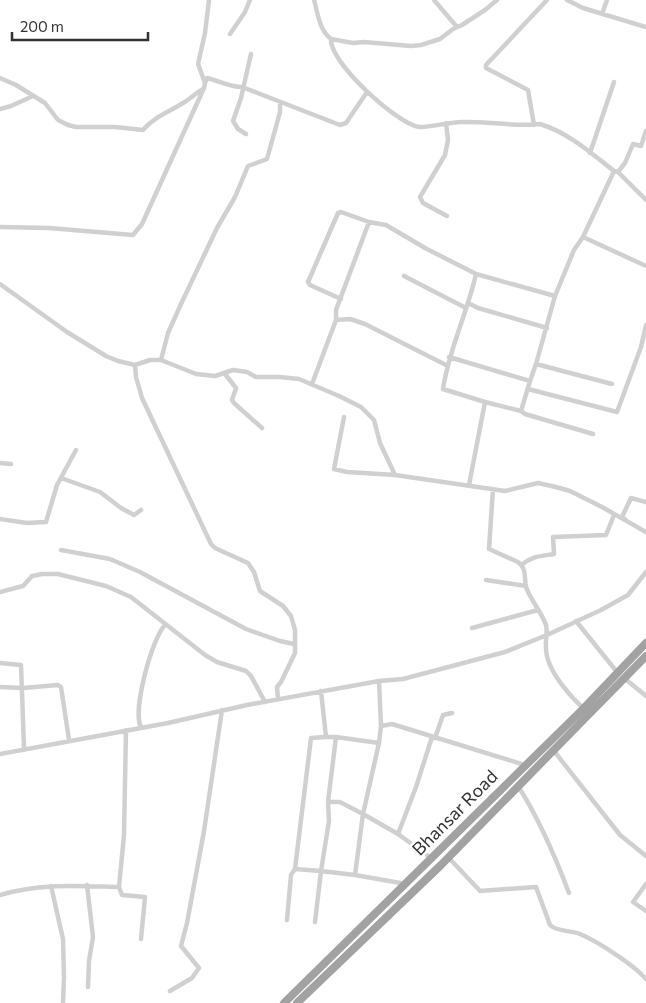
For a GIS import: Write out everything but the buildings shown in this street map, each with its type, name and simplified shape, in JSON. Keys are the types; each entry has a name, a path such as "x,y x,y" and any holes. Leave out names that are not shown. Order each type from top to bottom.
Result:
{"highway":[{"name":"Bhansar Road","path":"284,1003 583,709 646,643"},
{"name":"Bhansar Road","path":"297,1003 343,961 448,857 646,656"}],"street":[{"path":"205,86 198,64 205,33 209,0"},
{"path":"230,34 245,12 250,0"},
{"path":"314,0 318,18 330,39 353,43 364,42 411,46 431,43 485,10 497,0"},
{"path":"434,0 457,27"},
{"path":"534,125 528,90 486,68 486,65 547,0"},
{"path":"567,0 583,8 646,27"},
{"path":"602,14 607,0"},
{"path":"330,39 330,46 343,65 367,92 408,123 420,127 446,123 540,124 572,139 616,171 646,200"},
{"path":"246,134 238,129 232,121 241,98 251,54"},
{"path":"0,78 16,85 44,103 58,120 68,125 142,130 151,120 184,103 205,86"},
{"path":"0,227 49,228 133,235 142,224 207,78 227,86 242,87 340,126 346,123 367,92"},
{"path":"590,152 614,82"},
{"path":"0,109 33,96"},
{"path":"162,360 168,333 216,228 235,197 248,166 267,159 280,112 280,102"},
{"path":"446,123 448,140 445,155 420,197 423,203 446,216"},
{"path":"521,411 555,296 574,250 583,237 616,171 625,163 634,144 641,146 646,131"},
{"path":"341,298 310,285 309,278 338,213 343,212 369,222 386,225 425,248 476,274 555,296"},
{"path":"312,384 336,320 336,310 369,222"},
{"path":"583,237 646,266"},
{"path":"476,274 446,365 442,389 593,434"},
{"path":"404,276 467,306 547,328"},
{"path":"0,284 67,332 118,361 135,365 150,360 162,360 196,374 215,376 233,370 247,372 256,378 280,376 299,379 361,407 374,420 380,443 395,475"},
{"path":"336,320 350,319 365,324 446,365"},
{"path":"528,389 616,412 646,325"},
{"path":"449,357 530,381"},
{"path":"536,364 612,384"},
{"path":"135,365 136,378 142,398 211,544 214,548 248,563 254,572 260,591 283,606 291,616 295,630 295,653 277,687 278,699"},
{"path":"225,374 236,388 232,400 234,403 262,428"},
{"path":"469,485 485,402"},
{"path":"344,417 334,469 347,472 395,475 505,491 538,483 570,491 646,532"},
{"path":"0,519 27,523 46,522 54,491 76,450"},
{"path":"0,464 11,464"},
{"path":"61,478 100,492 120,508 134,515 141,510"},
{"path":"494,489 489,549 518,562 524,568 526,586 546,625 545,647 548,662 563,686 583,709 590,714"},
{"path":"632,524 622,517 631,498 646,502"},
{"path":"522,565 526,561 539,556 554,554 553,537 606,535 614,515"},
{"path":"61,550 110,559 140,572 246,629 294,644"},
{"path":"0,754 140,727 168,724 222,710 278,699 378,681 403,679 505,652 601,610 628,594 646,572"},
{"path":"0,592 23,586 32,576 58,574 106,586 131,597 199,651 217,662 246,671 251,676 265,702"},
{"path":"486,580 526,586"},
{"path":"472,628 538,610"},
{"path":"576,621 617,672"},
{"path":"140,727 138,710 147,667 160,630 165,625"},
{"path":"0,663 21,665 24,748"},
{"path":"624,678 646,696"},
{"path":"355,875 363,814 380,742 381,726 378,681"},
{"path":"0,687 23,688 58,685 61,687 69,740"},
{"path":"321,692 326,737"},
{"path":"170,991 192,978 199,968 181,946 204,831 222,710"},
{"path":"398,834 444,715 452,713"},
{"path":"381,726 392,724 525,765"},
{"path":"126,730 124,835 119,887 122,895 145,897 141,939"},
{"path":"287,920 291,875 295,870 311,738 336,737 380,742"},
{"path":"315,922 329,820 328,802 336,737"},
{"path":"554,751 620,835 646,856"},
{"path":"518,786 550,843 569,893"},
{"path":"328,802 340,802 363,814 398,834 431,858"},
{"path":"448,857 480,891 536,887 550,925 554,929 579,934 633,966 646,979"},
{"path":"295,870 355,875 406,884"},
{"path":"646,884 633,902 646,911"},
{"path":"0,895 52,886 119,887"},
{"path":"52,886 63,939 63,1003"},
{"path":"87,886 93,937 89,961 88,987"}]}
